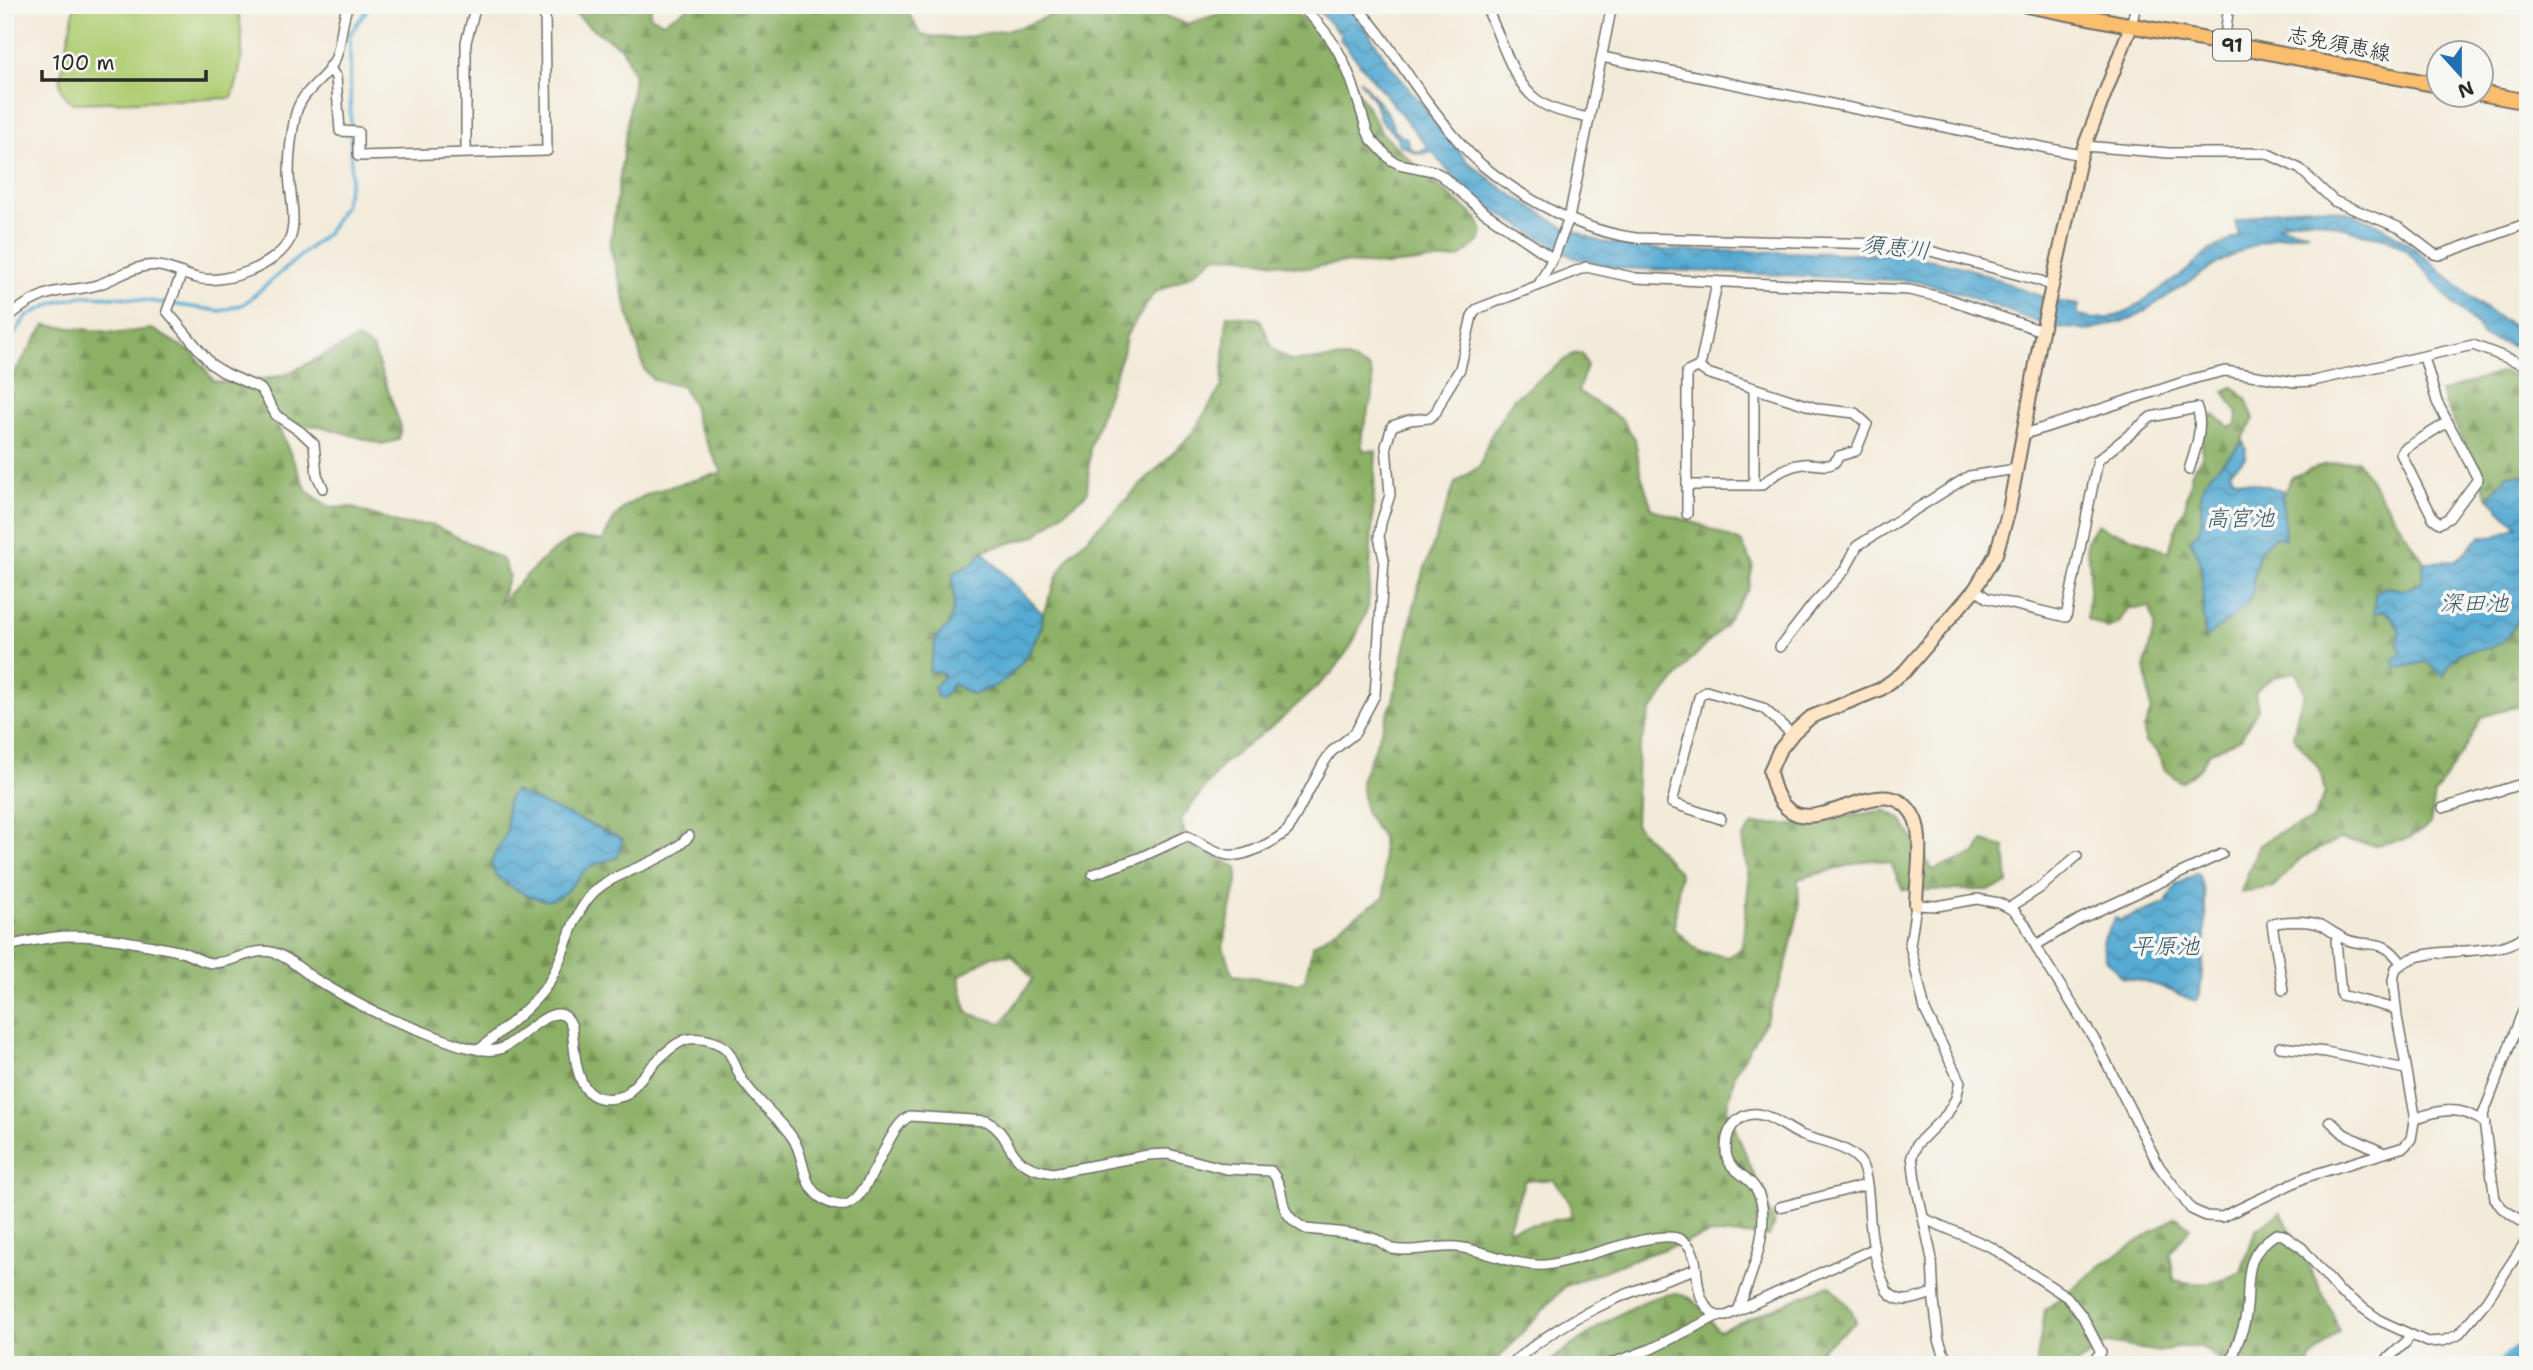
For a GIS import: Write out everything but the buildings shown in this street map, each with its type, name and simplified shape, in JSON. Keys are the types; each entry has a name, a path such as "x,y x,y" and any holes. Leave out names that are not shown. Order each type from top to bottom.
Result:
{"main road":[{"name":"志免須恵線","path":"2026,5 2424,82"},
{"path":"2494,96 2528,102"}],"street":[{"path":"5,321 23,306 48,293 94,286 146,266 160,266 214,280 257,269 282,249 290,238 292,225 289,174 295,114 302,97 335,57 342,19 348,5"},
{"path":"466,152 466,42 476,5"},
{"path":"1299,5 1316,19 1344,59 1367,131 1391,160 1441,175 1481,210 1554,256"},
{"path":"1354,5 1440,117 1482,164 1538,202 1578,223 1636,238 1885,244 1923,249 2041,281 2051,291"},
{"path":"1485,5 1513,70 1536,100 1559,111 1588,118"},
{"path":"1538,286 1554,256 1569,218 1612,5"},
{"path":"1957,1365 1944,1354 1939,1340 1932,1259 1914,1180 1912,1156 1917,1144 1947,1114 1956,1098 1960,1082 1925,1010 1910,945 1916,905 1919,844 1916,820 1906,807 1895,799 1875,796 1820,815 1802,817 1791,812 1779,800 1770,771 1779,751 1811,717 1881,689 1905,671 1976,589 1996,554 2005,531 2043,330 2083,150 2131,26 2136,5"},
{"path":"2224,44 2229,5"},
{"path":"329,67 337,77 340,131 358,132 358,156 547,151 545,11"},
{"path":"1602,57 2083,150 2266,153 2300,169 2334,201 2400,228 2439,256 2528,223"},
{"path":"1093,874 1139,858 1187,836 1226,856 1235,857 1243,856 1280,838 1288,830 1331,752 1355,733 1375,695 1384,559 1380,537 1381,523 1390,495 1391,480 1386,446 1392,426 1398,422 1429,418 1436,412 1460,369 1472,316 1477,309 1586,267 1636,278 1909,290 1948,299 2043,330"},
{"path":"181,273 167,312 211,364 261,389 276,415 314,444 317,475 323,488"},
{"path":"1687,514 1687,372 1698,367 1701,362 1717,283"},
{"path":"2022,435 2225,371 2304,382 2473,345 2528,366"},
{"path":"2424,357 2437,402 2448,422 2478,479 2449,518 2440,523 2433,518 2401,454 2404,449 2448,422"},
{"path":"1688,485 1762,485 1777,472 1804,464 1829,466 1835,463 1839,456 1856,451 1867,424 1855,413 1819,409 1707,373 1698,367"},
{"path":"1754,388 1754,485"},
{"path":"1976,589 1987,598 2067,617 2098,460 2151,417 2197,408 2200,417 2197,447 2189,470"},
{"path":"1780,647 1814,603 1845,570 1857,547 1969,476 2017,469"},
{"path":"1721,819 1672,803 1699,696 1706,691 1763,708 1793,734"},
{"path":"2442,808 2528,782"},
{"path":"480,1050 546,987 581,910 592,894 606,883 652,863 680,847 689,836"},
{"path":"2036,945 2080,919 2222,854"},
{"path":"2009,908 2040,888 2077,856"},
{"path":"1916,905 1937,906 1977,899 1999,903 2009,908 2025,924 2096,1042 2159,1166 2191,1209 2206,1216 2222,1217 2306,1177 2404,1147 2411,1139 2414,1119 2396,1009 2393,980 2396,968 2412,958 2503,946 2526,938"},
{"path":"2283,990 2272,924 2281,922 2318,924 2347,940 2392,949 2402,964"},
{"path":"5,947 65,935 180,951 212,963 257,951 273,953 289,960 363,1009 489,1052 504,1048 549,1015 560,1013 569,1019 572,1027 581,1083 588,1093 615,1099 626,1095 678,1044 689,1039 712,1041 731,1056 747,1087 792,1137 799,1150 805,1178 820,1198 832,1204 846,1205 856,1199 902,1119 910,1116 987,1121 996,1127 1014,1156 1023,1165 1039,1171 1053,1173 1148,1155 1168,1154 1226,1169 1271,1171 1287,1215 1296,1224 1306,1229 1375,1239 1390,1249 1459,1247 1514,1262 1541,1265 1571,1261 1658,1238 1680,1239 1694,1256 1700,1298 1706,1310 1717,1316"},
{"path":"2338,935 2336,941 2341,995 2396,1009"},
{"path":"2528,998 2483,1115 2495,1199 2502,1208 2528,1226"},
{"path":"2280,1047 2326,1052 2405,1069"},
{"path":"2414,1119 2447,1109 2461,1110 2485,1123"},
{"path":"1739,1308 1761,1240 1762,1210 1755,1186 1737,1173 1730,1164 1726,1149 1730,1129 1736,1120 1749,1114 1759,1114 1799,1134 1854,1154 1861,1164 1866,1185 1871,1231 1883,1282 1893,1298 1901,1301 1933,1293"},
{"path":"2330,1121 2344,1135 2384,1153"},
{"path":"1780,1207 1866,1185"},
{"path":"1925,1219 1991,1247 2067,1297 2083,1317 2101,1352 2090,1365"},
{"path":"2232,1365 2236,1343 2243,1328 2250,1268 2258,1248 2276,1234 2283,1235 2302,1248 2339,1291 2381,1321 2427,1342 2443,1341 2458,1335 2487,1300 2528,1238"},
{"path":"1607,1365 1651,1349 1717,1316 1726,1315 1875,1248"},
{"path":"1510,1365 1560,1326 1632,1290 1696,1269"},
{"path":"2381,1365 2406,1342 2409,1335"}],"green space":[{"path":"75,5 236,5 242,52 232,98 73,103 64,93 60,80"},
{"path":"566,5 651,5 650,16 663,22 693,5 904,5 921,35 956,39 1022,27 1075,5 1136,5 1187,24 1248,5 1277,5 1313,23 1343,65 1382,133 1431,180 1477,218 1483,231 1481,240 1459,258 1387,265 1342,263 1306,268 1242,257 1215,256 1193,274 1154,293 1126,336 1123,353 1090,448 1087,493 1035,536 982,551 975,562 953,574 954,606 949,626 937,636 929,670 939,672 953,684 1010,676 1042,627 1043,614 1057,577 1071,554 1192,434 1222,386 1227,315 1260,319 1272,348 1290,361 1347,358 1370,369 1373,391 1361,441 1363,450 1376,451 1368,607 1353,643 1332,673 1281,719 1224,763 1181,819 1188,845 1237,867 1238,877 1223,947 1233,975 1297,983 1305,980 1313,945 1385,896 1382,838 1365,812 1361,781 1393,701 1419,585 1455,483 1480,466 1489,439 1513,399 1573,354 1582,353 1587,365 1578,391 1622,420 1635,439 1640,471 1652,509 1741,542 1753,565 1748,589 1725,625 1691,660 1650,712 1638,754 1635,824 1680,873 1674,928 1698,951 1729,957 1742,947 1749,880 1742,839 1754,824 1800,825 1884,810 1900,818 1933,870 1976,854 1983,841 2005,847 2008,884 1988,890 1903,890 1891,863 1873,859 1798,879 1799,910 1785,969 1766,1020 1735,1073 1727,1109 1774,1223 1769,1236 1710,1234 1565,1286 1496,1361 1508,1365 5,1365 5,382 10,379 45,325 119,333 152,329 193,353 214,381 239,384 285,375 357,339 373,349 401,427 399,440 382,444 320,426 277,424 307,491 331,508 350,507 400,524 433,525 503,560 509,576 499,604 556,549 578,538 603,541 617,515 633,501 722,472 697,424 693,405 682,386 653,380 644,369 610,247 634,76 623,49 590,27","holes":["1012,955 1033,979 1002,1023 967,1013 959,976 992,956","1525,1180 1554,1180 1570,1203 1571,1217 1508,1229"]},
{"path":"2503,372 2528,380 2528,475 2507,475 2489,498 2440,392"},
{"path":"2233,387 2246,399 2254,419 2236,451 2205,482 2201,496 2202,524 2194,544 2201,563 2205,638 2246,606 2253,590 2260,550 2274,537 2284,538 2282,496 2292,477 2323,465 2357,460 2424,562 2422,582 2405,590 2385,587 2374,613 2384,610 2393,618 2400,631 2397,644 2426,662 2449,664 2465,649 2491,647 2512,630 2522,608 2528,612 2528,703 2481,717 2435,794 2430,824 2410,838 2376,845 2339,839 2301,858 2273,887 2241,892 2258,847 2276,834 2313,820 2325,793 2320,770 2293,736 2305,693 2296,672 2273,678 2258,688 2255,693 2258,708 2241,738 2209,753 2200,768 2181,782 2165,770 2157,751 2145,742 2144,730 2151,710 2145,664 2155,625 2150,608 2128,608 2119,623 2108,628 2087,619 2090,572 2086,547 2088,537 2098,524 2109,531 2169,552 2185,507 2192,472 2202,456 2206,417 2215,415 2229,427 2235,426 2238,414 2224,391"},
{"path":"2281,1212 2339,1331 2311,1359 2309,1365 2225,1365 2202,1347 2176,1347 2159,1352 2108,1343 2075,1365 2036,1365 2045,1310 2103,1264 2176,1217 2190,1228 2170,1253 2174,1280 2200,1284 2224,1280 2241,1272 2256,1229"},
{"path":"1830,1285 1851,1309 1856,1322 1801,1365 1545,1365 1615,1316 1658,1297 1676,1294 1690,1298 1719,1331"}],"water":[{"path":"1313,5 1344,5 1361,21 1388,62 1467,161 1503,189 1562,226 1601,242 1663,250 1894,254 1914,257 1965,268 2039,296 2079,305 2077,315 2092,319 2109,318 2127,312 2184,273 2210,250 2239,236 2235,221 2282,210 2307,207 2331,209 2354,214 2396,235 2487,310 2528,330 2528,351 2483,337 2477,326 2420,265 2394,242 2308,219 2298,219 2277,226 2308,232 2277,237 2246,248 2132,319 2090,330 2051,327 1965,295 1917,281 1618,268 1572,257 1471,194 1432,151 1420,154 1401,146 1393,132 1380,120 1375,102 1359,79 1388,114 1394,129 1402,137 1406,137 1410,148 1417,152 1428,147 1340,39 1342,36"},
{"name":"高宮池","path":"2243,441 2245,458 2230,471 2233,478 2282,490 2285,538 2274,537 2260,550 2253,590 2246,606 2205,639 2201,563 2190,539 2200,528 2201,497 2205,482"},
{"name":"深田池","path":"2507,475 2528,475 2528,612 2522,609 2506,639 2493,647 2463,652 2450,663 2444,676 2426,662 2397,668 2393,660 2402,653 2397,644 2400,631 2393,618 2384,610 2374,614 2375,594 2385,587 2405,590 2422,582 2424,562 2456,561 2481,536 2494,537 2517,526 2489,498"},
{"path":"982,551 1043,614 1038,634 1014,671 999,684 973,695 953,684 943,698 937,697 934,688 944,675 929,671 937,636 949,626 954,606 953,574 975,562"},
{"path":"514,791 623,839 618,857 591,868 562,895 550,900 536,898 517,890 494,873 492,867 495,853 505,836 508,801"},
{"name":"平原池","path":"2198,873 2205,914 2200,995 2195,1001 2157,985 2122,977 2106,959 2102,942 2115,918 2121,920 2165,904 2177,884"}],"waterway":[{"path":"5,347 27,316 54,303 83,296 120,297 221,311 244,304 328,232 344,206 351,177 350,34 370,5"},
{"path":"2507,1365 2528,1347"}],"water label":[{"name":"須恵川","path":"1896,247"}]}
